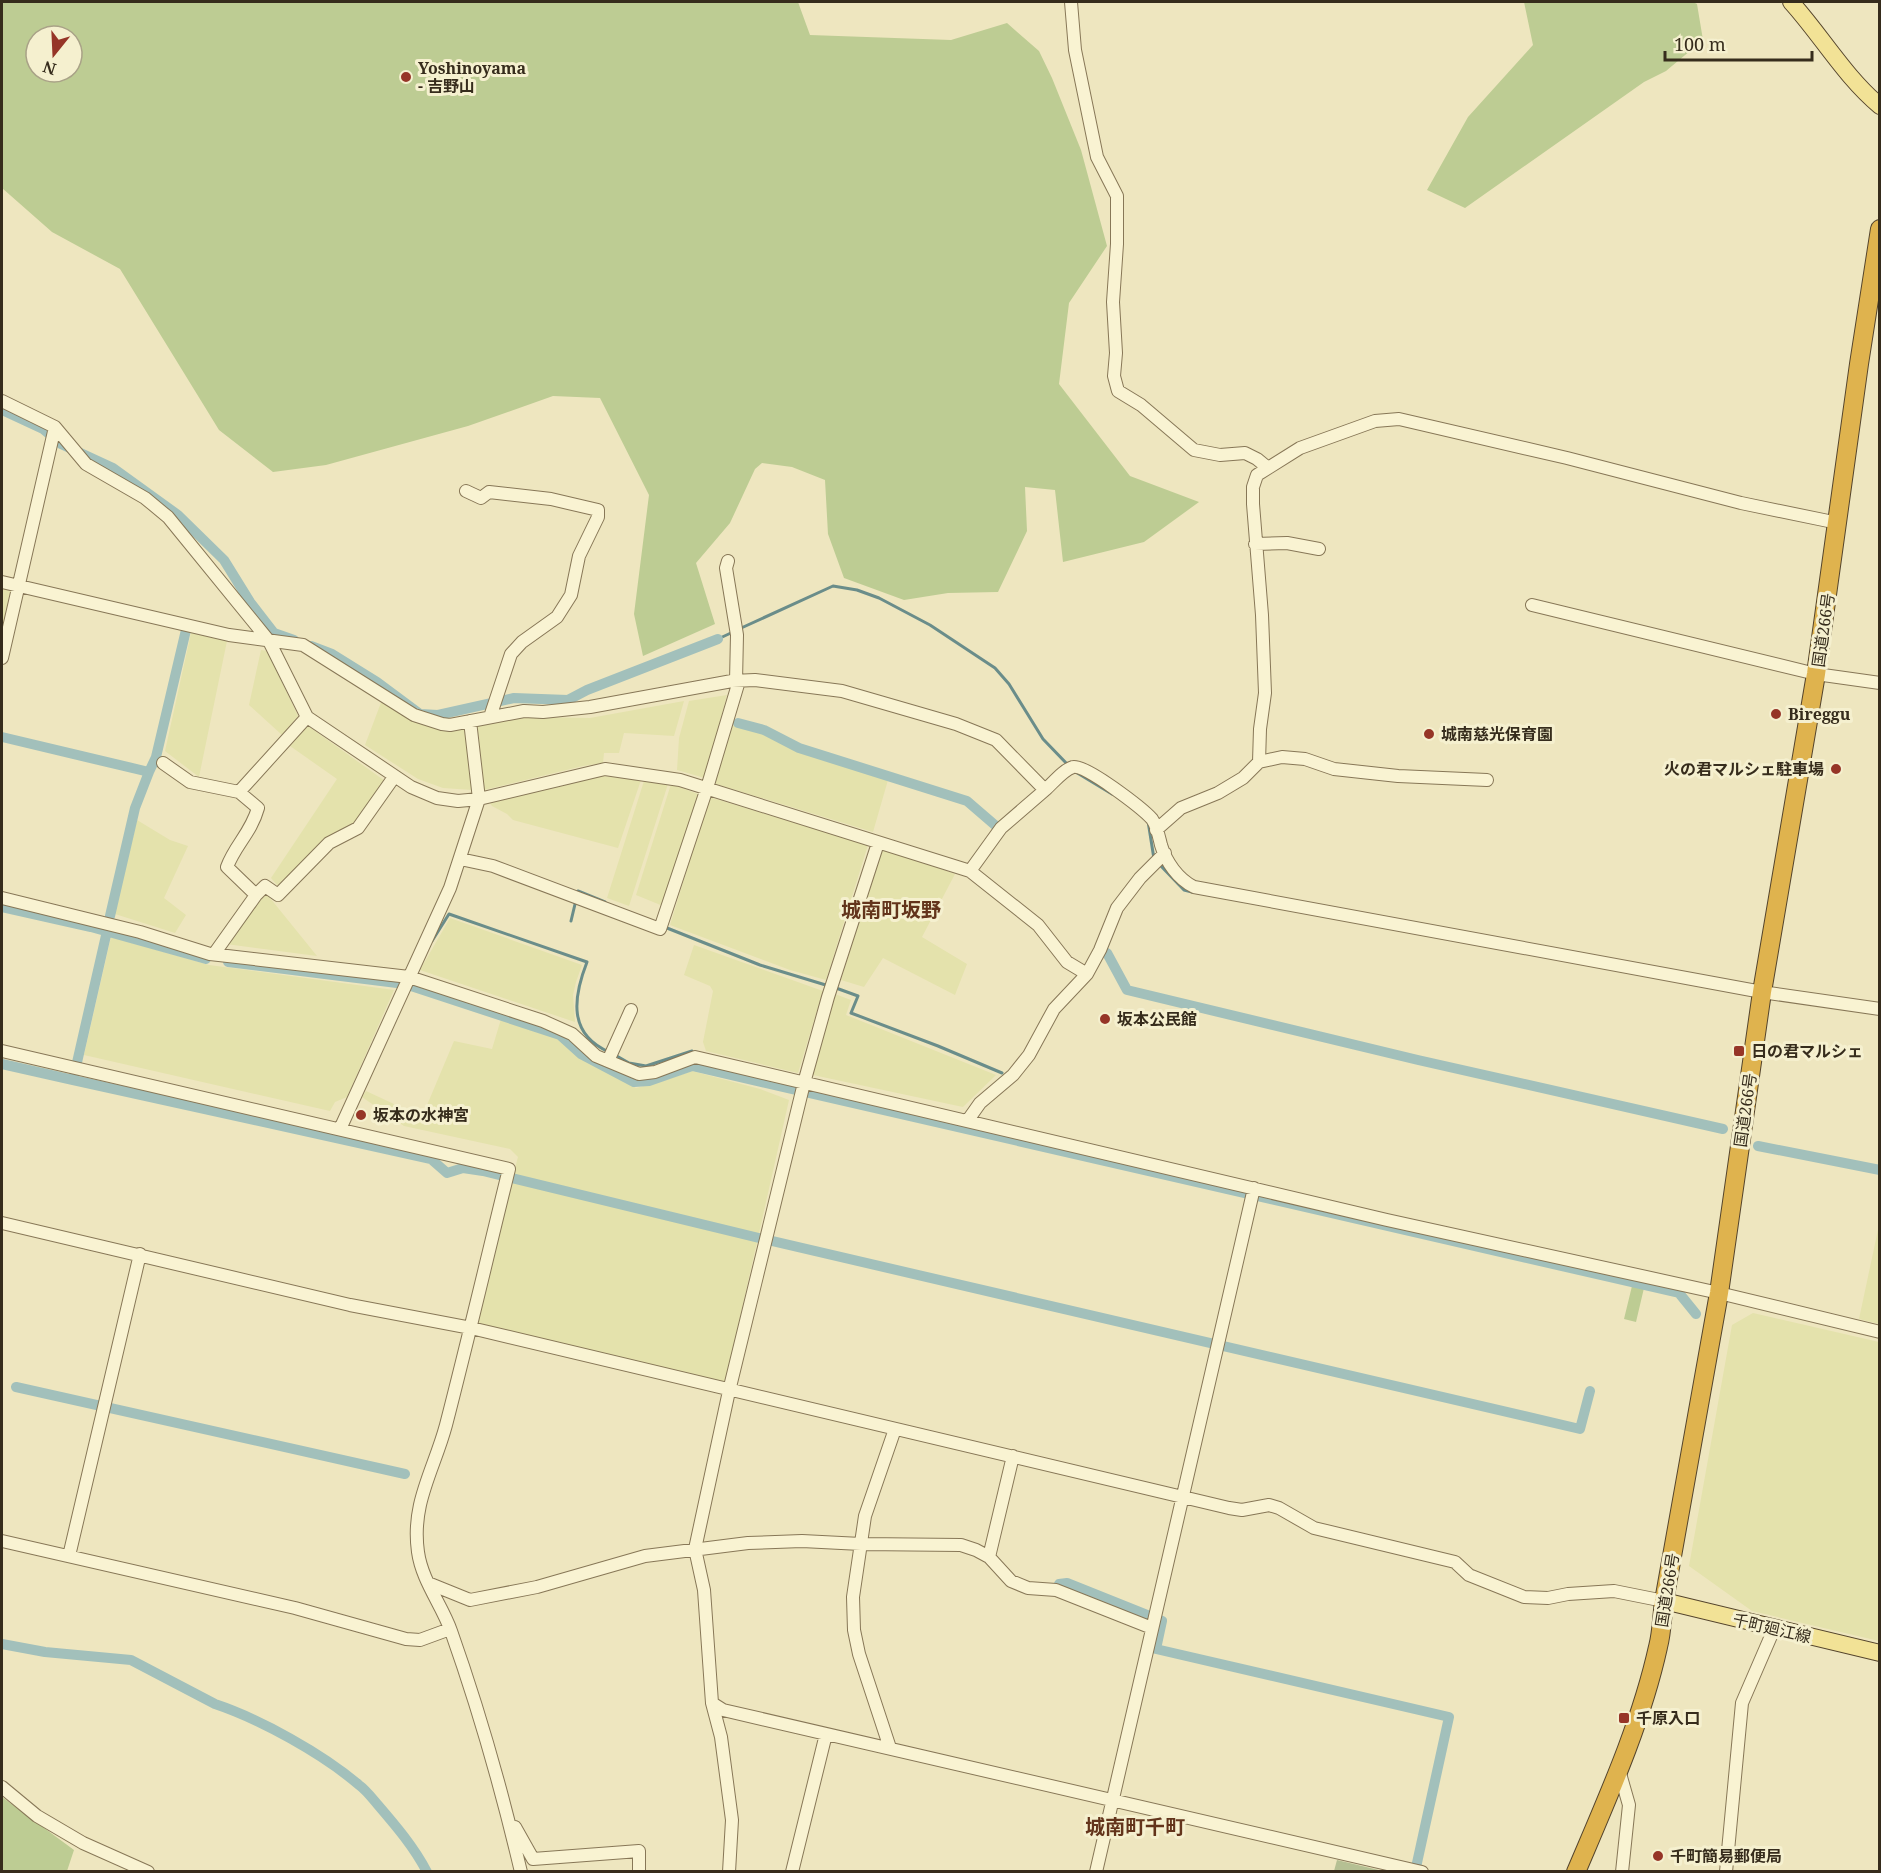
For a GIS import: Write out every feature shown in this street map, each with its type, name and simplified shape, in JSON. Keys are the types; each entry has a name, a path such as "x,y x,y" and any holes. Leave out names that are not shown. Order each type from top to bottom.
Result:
{"highway":[{"name":"国道266号","path":"1576,1872 1618,1769 1659,1646 1664,1601 1719,1293 1762,992 1816,674 1874,290 1880,229"}],"main road":[{"path":"1791,2 1855,84 1880,106"},
{"name":"千町廻江線","path":"1664,1601 1880,1653"}],"street":[{"path":"1071,2 1075,50 1097,157 1116,196 1117,244 1113,302 1116,353 1114,376 1118,391 1141,405 1194,450 1220,455 1245,453 1268,468"},
{"path":"2,400 55,427 86,464 145,498 168,517 269,641 307,717 411,787 438,798 458,801 478,799 605,770 680,780 970,871 1038,925 1067,962 1087,974"},
{"path":"1259,762 1260,729 1265,693 1253,487 1257,475 1300,448 1374,421 1399,419 1567,458 1742,503 1838,523"},
{"path":"2,658 55,427"},
{"path":"466,491 481,498 489,492 551,499 598,510 598,517 579,556 571,595 557,617 522,642 511,654 490,717"},
{"path":"1255,544 1287,543 1319,549"},
{"path":"460,860 493,866 660,929 707,788 737,681 737,635 726,568 728,561"},
{"path":"2,582 229,635 303,645 414,715 442,724 450,725 524,711 543,712 590,707 683,688 737,681 755,680 842,691 956,724 996,740 1045,790"},
{"path":"1532,605 1816,674 1880,683"},
{"path":"239,792 307,717"},
{"path":"340,1129 450,888 460,860 478,799 470,721"},
{"path":"1156,830 1181,808 1218,793 1243,778 1259,762 1282,758 1305,759 1334,769 1377,774 1487,780"},
{"path":"163,763 190,782 239,792 258,808 250,830 227,867 256,895"},
{"path":"970,871 1001,828 1068,769 1081,766 1114,787 1153,820 1171,867 1184,882 1194,887 1762,992 1880,1009"},
{"path":"213,954 265,886 278,895 329,843 358,828 394,777"},
{"path":"729,1872 732,1820 721,1737 712,1703 704,1590 695,1549 729,1391 804,1083 828,997 878,843"},
{"path":"968,1120 980,1103 1013,1075 1029,1055 1054,1009 1087,974 1100,950 1117,908 1140,878 1165,853"},
{"path":"2,898 112,925 213,954 409,977 543,1021 572,1034 596,1056 639,1074 655,1072 695,1057 1387,1220 1719,1293 1880,1332"},
{"path":"608,1061 631,1010"},
{"path":"2,1051 509,1169 443,1436 424,1486 416,1526 418,1554 428,1583 450,1629 485,1736 521,1872"},
{"path":"1096,1872 1254,1188"},
{"path":"2,1223 350,1305 471,1328 1184,1498 1242,1510 1269,1505 1279,1508 1314,1528 1455,1562 1469,1575 1524,1597 1548,1598 1568,1594 1614,1591 1664,1601"},
{"path":"69,1556 140,1254"},
{"path":"890,1748 859,1654 854,1630 853,1597 865,1516 895,1429"},
{"path":"989,1557 1013,1456"},
{"path":"2,1541 295,1608 406,1639 420,1640 450,1629"},
{"path":"428,1583 470,1600 537,1587 645,1556 695,1549 763,1542 802,1541 961,1545 989,1557 1011,1581 1028,1588 1056,1590 1152,1628"},
{"path":"1726,1872 1742,1702 1774,1629"},
{"path":"712,1703 723,1710 1422,1872"},
{"path":"792,1872 826,1734"},
{"path":"1618,1769 1629,1805 1622,1872"},
{"path":"2,1787 37,1816 83,1843 148,1872"},
{"path":"506,1810 532,1859 639,1851 639,1872"}],"shaded area":[{"path":"2,587 12,589 2,635"},
{"path":"191,633 227,641 199,777 165,751"},
{"path":"261,650 267,651 298,716 282,735 249,705"},
{"path":"727,695 705,778 677,770 679,738 689,701"},
{"path":"382,700 465,727 472,790 443,788 418,779 365,745"},
{"path":"684,701 674,736 624,733 619,753 604,753 603,763 484,790 477,724 525,717 590,718"},
{"path":"731,725 762,733 798,752 888,780 873,832 716,784 714,779"},
{"path":"308,726 385,781 355,823 325,839 278,886 271,878 337,779 290,746"},
{"path":"602,776 641,780 618,848 513,820 490,803"},
{"path":"644,781 668,784 629,906 607,898"},
{"path":"671,784 698,794 663,906 636,895"},
{"path":"709,797 868,845 826,980 790,970 670,925"},
{"path":"137,820 170,840 188,846 164,898 186,915 175,933 115,914"},
{"path":"882,848 955,874 922,937 967,964 955,995 883,958 864,987 841,980"},
{"path":"266,893 317,956 226,944"},
{"path":"450,918 582,965 573,995 575,1022 420,970"},
{"path":"111,937 209,965 394,990 347,1097 335,1102 330,1111 84,1055"},
{"path":"694,945 823,991 798,1073 706,1051 703,1042 713,991 710,986 684,975"},
{"path":"835,994 851,1000 846,1015 996,1075 963,1107 813,1075"},
{"path":"501,1019 559,1037 578,1055 636,1088 692,1071 760,1089 789,1100 725,1384 476,1324 518,1157 510,1149 404,1126 362,1097 366,1091 422,1117 454,1041 492,1049"},
{"path":"1879,1225 1879,1324 1859,1319"},
{"path":"1753,1313 1879,1342 1879,1641 1752,1611 1689,1566 1732,1325"}],"green space":[{"path":"2,2 798,2 810,35 951,40 1007,23 1039,51 1052,78 1081,150 1107,246 1069,303 1059,384 1130,476 1199,502 1144,542 1063,562 1055,490 1025,487 1027,531 998,592 948,593 904,600 844,578 828,534 825,480 792,467 762,463 755,469 730,523 696,563 715,624 643,656 634,614 649,495 600,398 553,396 468,426 326,465 273,472 219,430 120,269 52,232 2,188"},
{"path":"1524,2 1693,2 1697,4 1703,40 1666,71 1644,82 1465,208 1427,190 1468,117 1533,45"},
{"path":"1632,1286 1644,1288 1636,1322 1624,1319"},
{"path":"2,1797 74,1850 67,1871 2,1871"},
{"path":"1337,1860 1383,1871 1334,1871"}],"waterway":[{"path":"2,410 43,429 61,444 113,468 178,515 224,560 250,602 274,633 294,640"},
{"path":"739,629 833,586 857,590 879,598 930,625 995,668 1009,684 1043,739 1069,766"},
{"path":"149,772 156,757 186,630"},
{"path":"718,639 733,632"},
{"path":"311,646 332,654 377,682 420,714 438,715 514,698 568,700 587,690 718,639"},
{"path":"738,723 764,730 799,748 967,801 996,826"},
{"path":"2,737 149,772 135,808 110,916"},
{"path":"1074,771 1112,794"},
{"path":"1148,821 1154,859"},
{"path":"1159,864 1184,890 1192,892"},
{"path":"577,894 578,891 605,902"},
{"path":"571,921 576,900"},
{"path":"2,907 91,927 206,959"},
{"path":"432,941 449,914 587,962 579,989 577,1014 586,1035 609,1052"},
{"path":"667,928 760,965 829,986"},
{"path":"2,1064 73,1080 107,931"},
{"path":"1107,953 1127,990 1418,1060 1723,1129"},
{"path":"228,962 405,984 560,1035 581,1054 634,1082 649,1081 692,1066 1679,1293 1696,1314"},
{"path":"836,988 858,996 851,1013 1002,1073"},
{"path":"615,1055 629,1063 646,1066 692,1051"},
{"path":"73,1080 431,1159 447,1173 463,1168 483,1171 759,1238 1580,1429 1590,1391"},
{"path":"1758,1146 1880,1170"},
{"path":"16,1387 405,1474"},
{"path":"1059,1584 1067,1583 1162,1621 1156,1649 1449,1717 1415,1872"},
{"path":"2,1644 45,1652 131,1660 215,1704 290,1738 328,1761 364,1789 404,1837 427,1872"}],"place":[{"name":"Yoshinoyama - 吉野山","path":"406,77"},
{"name":"Bireggu","path":"1776,714"},
{"name":"城南慈光保育園","path":"1429,734"},
{"name":"火の君マルシェ駐車場","path":"1836,769"},
{"name":"坂本公民館","path":"1105,1019"},
{"name":"日の君マルシェ","path":"1739,1051"},
{"name":"坂本の水神宮","path":"361,1115"},
{"name":"千原入口","path":"1624,1718"},
{"name":"千町簡易郵便局","path":"1658,1856"}],"district":[{"name":"城南町坂野","path":"891,910"},
{"name":"城南町千町","path":"1135,1827"}]}
